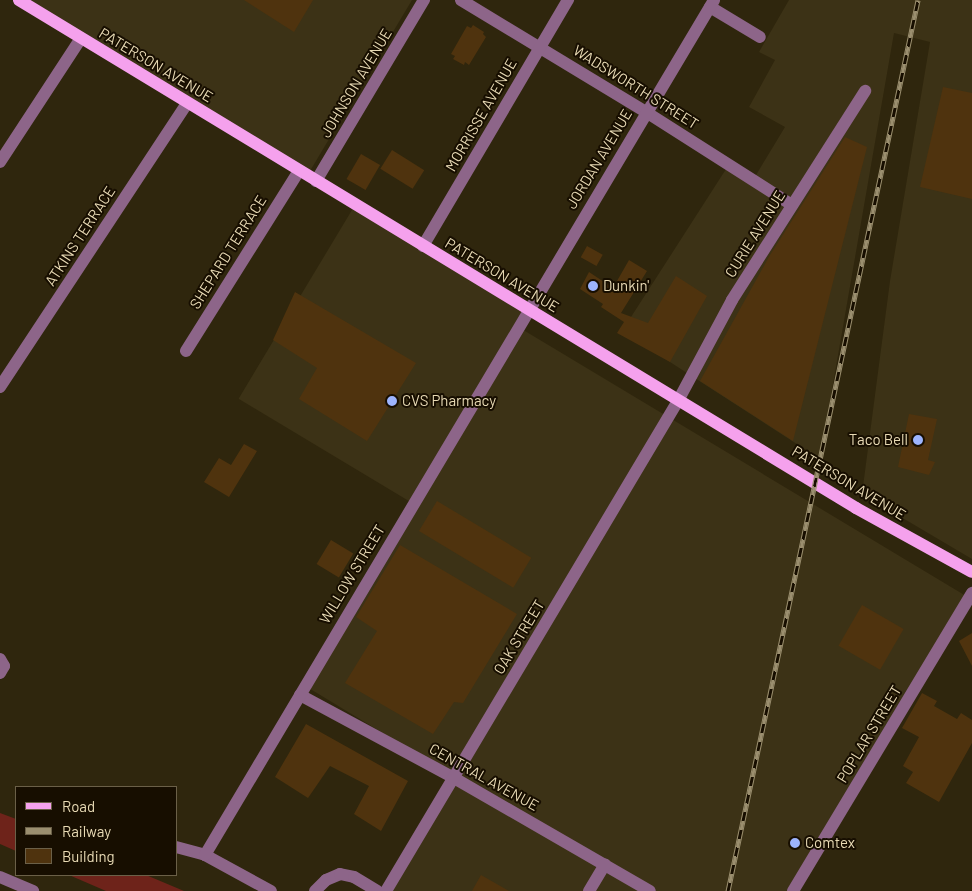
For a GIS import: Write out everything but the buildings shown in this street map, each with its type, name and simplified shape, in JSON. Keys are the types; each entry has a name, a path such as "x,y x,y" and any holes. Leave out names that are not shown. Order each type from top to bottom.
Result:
{"main road":[{"name":"PATERSON AVENUE","path":"19,0 856,508 972,572"}],"street":[{"name":"JOHNSON AVENUE","path":"316,181 424,0"},
{"name":"WADSWORTH STREET","path":"460,0 646,112 792,205"},
{"name":"MORRISSE AVENUE","path":"423,246 568,0"},
{"path":"712,4 760,37"},
{"name":"JORDAN AVENUE","path":"528,310 712,4"},
{"path":"0,162 82,38"},
{"name":"CURIE AVENUE","path":"679,399 732,300 865,91"},
{"name":"ATKINS TERRACE","path":"0,387 187,103"},
{"name":"SHEPARD TERRACE","path":"186,350 299,171"},
{"name":"WILLOW STREET","path":"205,855 528,310"},
{"name":"OAK STREET","path":"386,891 679,399"},
{"name":"POPLAR STREET","path":"793,891 972,593"},
{"path":"0,659 4,666 0,673"},
{"name":"CENTRAL AVENUE","path":"300,695 454,778 650,891"},
{"path":"178,848 205,855 271,891"},
{"path":"589,891 606,864"},
{"path":"315,891 326,880 340,874 354,877 377,891"},
{"path":"4,883 33,891"}],"shaded area":[{"path":"19,0 412,0 307,176"},
{"path":"789,0 972,0 972,559 862,494 890,281 930,42 894,33 820,459 622,331 728,166 753,180 785,127 749,107 775,60 759,52"},
{"path":"355,205 528,309 412,503 239,399"},
{"path":"520,328 971,599 799,891 387,891 452,775 307,687"},
{"path":"0,813 15,819 15,851 0,844"},
{"path":"71,876 148,876 184,891 106,891"}],"railway":[{"path":"728,891 918,0"}],"place":[{"name":"Dunkin'","path":"593,286"},
{"name":"CVS Pharmacy","path":"392,401"},
{"name":"Taco Bell","path":"918,440"},
{"name":"Comtex","path":"795,843"}]}
